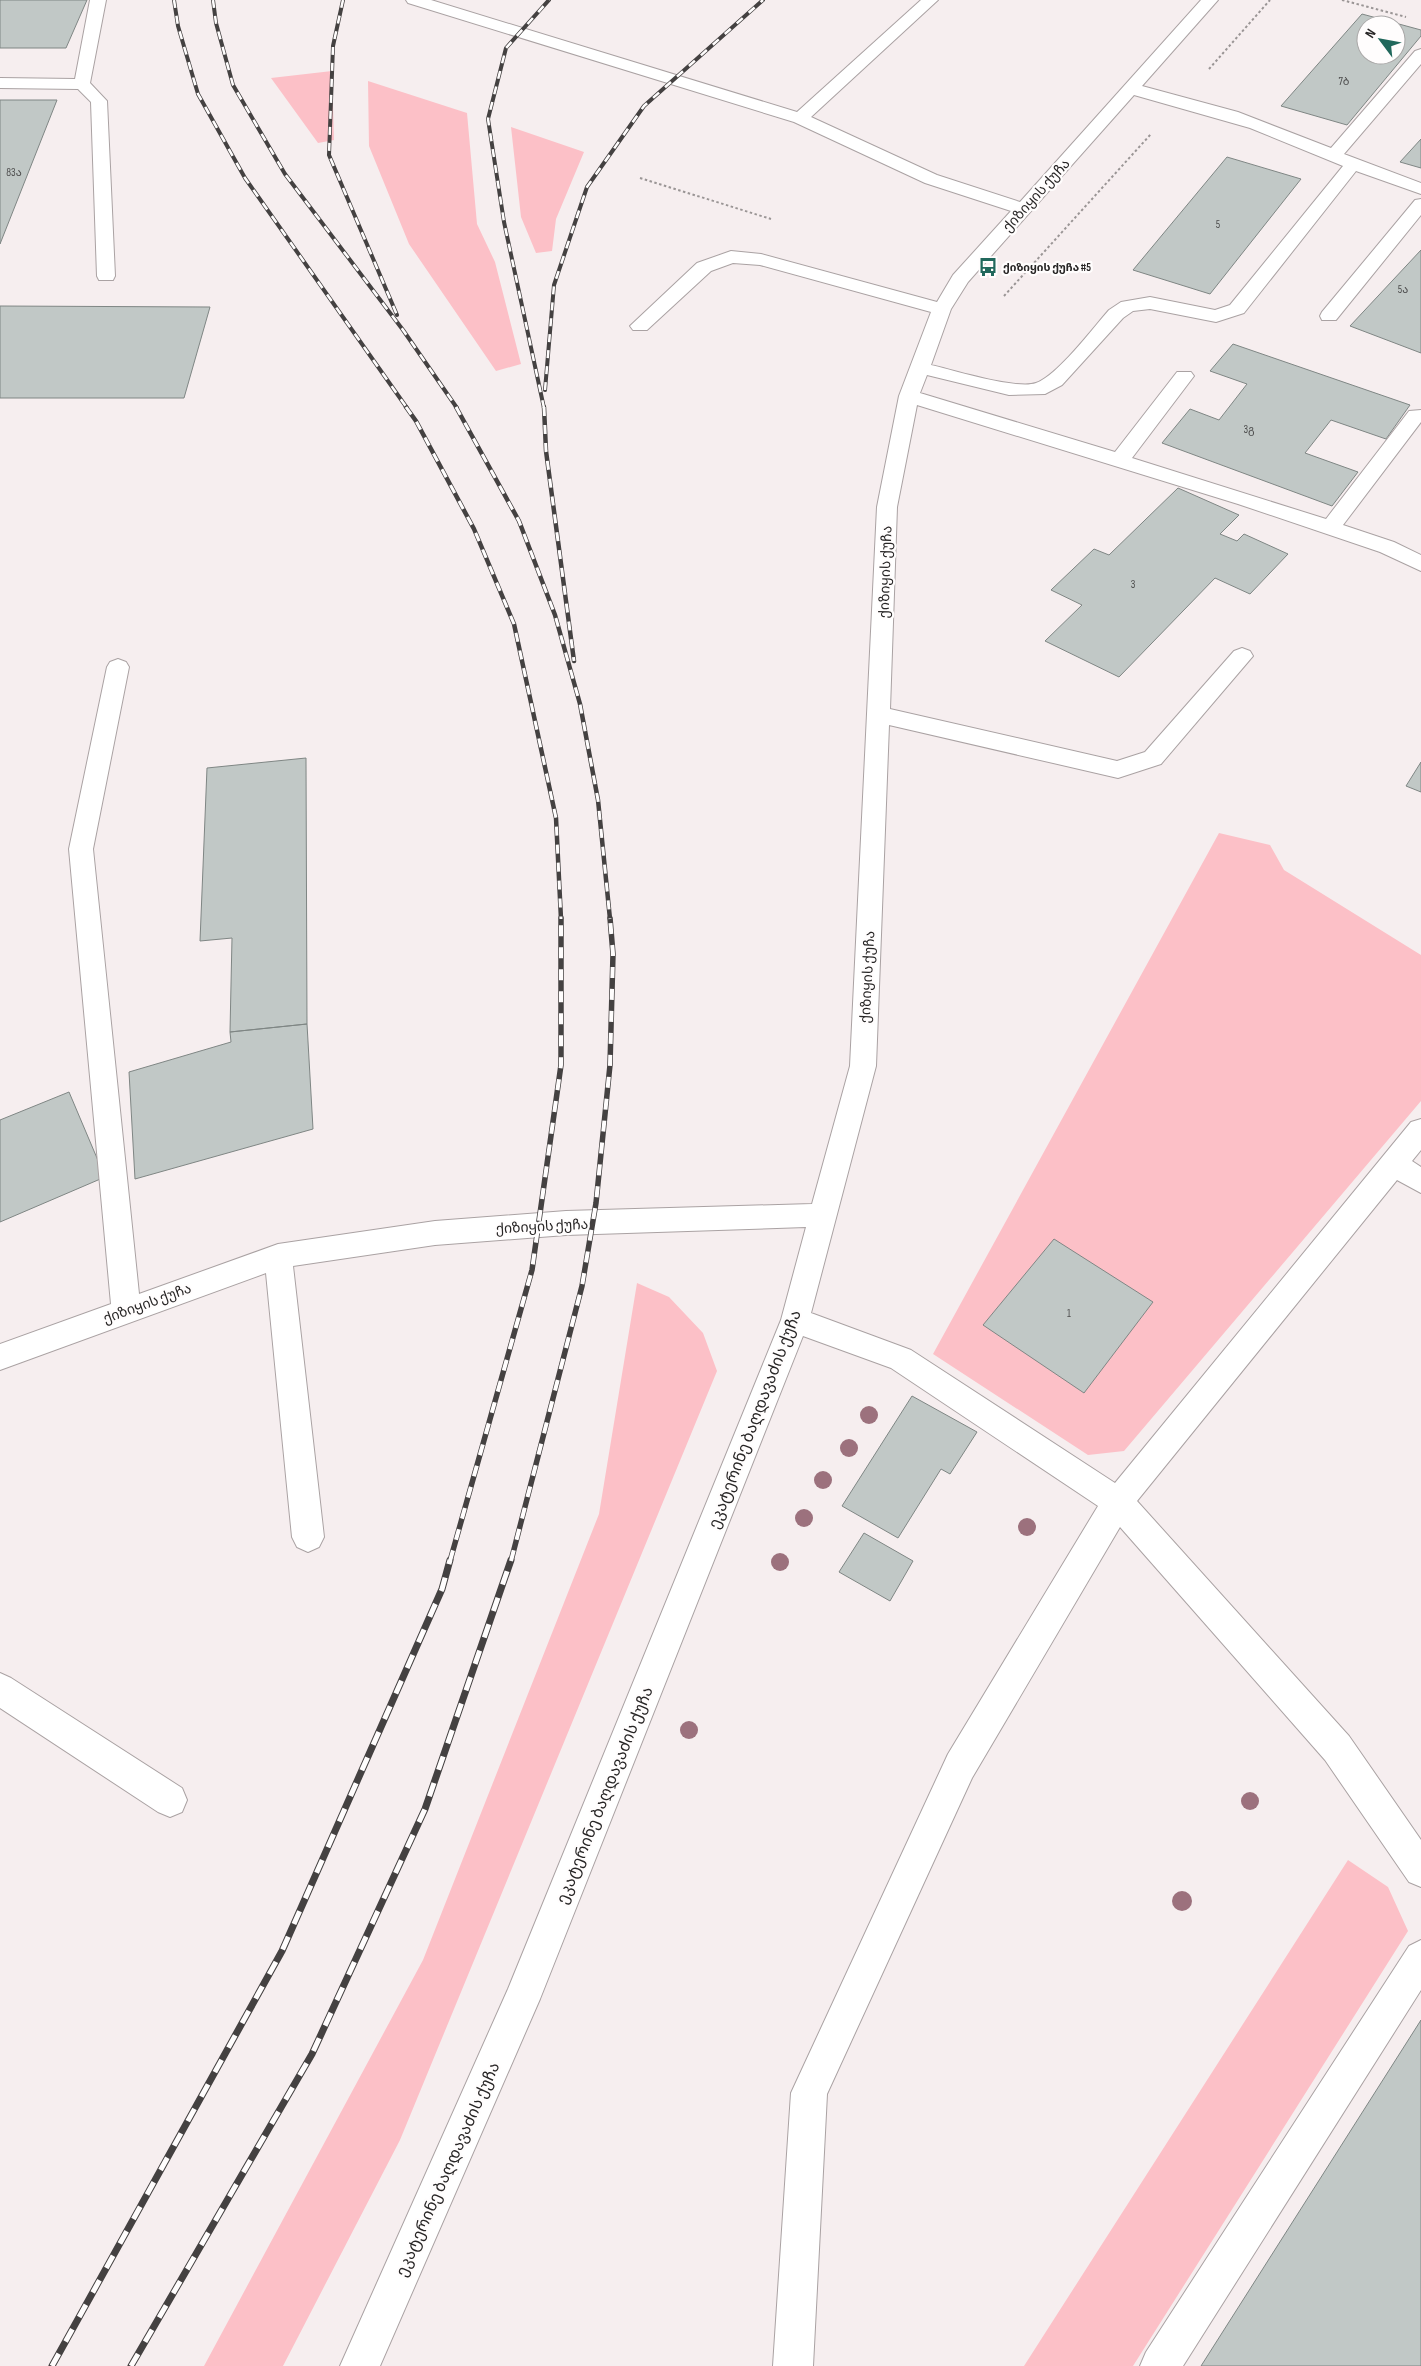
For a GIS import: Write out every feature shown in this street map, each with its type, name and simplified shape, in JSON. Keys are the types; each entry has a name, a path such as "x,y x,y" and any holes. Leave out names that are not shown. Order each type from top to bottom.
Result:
{"street":[{"path":"82,84 98,0"},
{"path":"414,0 800,118 931,179 1024,209"},
{"path":"800,118 930,0"},
{"name":"ქიზიყის ქუჩა","path":"0,1357 278,1256 435,1233 566,1223 823,1215 863,1066 887,507 909,396 942,310 960,279 1210,0"},
{"path":"1334,154 1421,54"},
{"path":"0,84 82,84 100,101 106,276"},
{"path":"1132,89 1232,116 1334,154 1380,176 1421,189"},
{"path":"920,368 1009,389 1038,390 1055,381 1116,314 1128,306 1150,303 1216,316 1227,314 1237,309 1353,164"},
{"path":"1329,316 1421,204"},
{"path":"640,326 704,267 731,257 761,260 942,310"},
{"path":"1119,461 1184,376"},
{"path":"909,396 1330,528 1387,547 1421,564"},
{"path":"1330,528 1416,415"},
{"path":"879,715 1118,770 1153,758 1242,656"},
{"path":"118,667 81,849 126,1310"},
{"path":"793,2366 808,2093 960,1766 1118,1502 1421,1130"},
{"path":"1394,1164 1421,1181"},
{"name":"ეკატერინე ბაღდავაძის ქუჩა","path":"360,2366 522,1999 795,1320 823,1215"},
{"path":"278,1256 308,1537"},
{"path":"795,1320 901,1359 1118,1502 1336,1748 1421,1870"},
{"path":"0,1689 170,1800"},
{"path":"1160,2366 1421,1958"}],"path":[{"path":"1003,297 1270,0"},
{"path":"1342,0 1412,19"}],"shaded area":[{"path":"332,71 334,140 318,143 271,78"},
{"path":"368,81 467,113 477,224 495,262 521,364 496,371 409,244 369,146"},
{"path":"511,127 584,152 556,219 552,251 536,253 521,217"},
{"path":"1219,833 1270,845 1284,870 1421,955 1421,1101 1124,1451 1088,1455 933,1354"},
{"path":"637,1283 669,1297 703,1333 717,1371 400,2140 283,2366 204,2366 423,1960 599,1514"},
{"path":"1348,1860 1388,1887 1408,1931 1133,2366 1024,2366"}],"building":[{"path":"0,0 87,0 66,48 0,48"},
{"path":"1356,21 1356,65 1397,65 1347,125 1281,106"},
{"path":"1406,26 1421,30 1421,36 1406,54"},
{"path":"0,100 57,100 0,244"},
{"path":"1421,139 1421,168 1400,162"},
{"path":"1227,157 1301,179 1210,294 1133,270"},
{"path":"1421,250 1421,353 1350,326"},
{"path":"0,306 210,307 184,398 0,398"},
{"path":"1233,344 1410,405 1386,439 1331,420 1305,453 1358,472 1332,506 1162,443 1190,409 1219,420 1247,384 1210,371"},
{"path":"1178,488 1239,515 1220,534 1237,541 1244,534 1288,554 1250,594 1215,578 1119,677 1045,641 1082,605 1051,590 1094,549 1109,555"},
{"path":"306,758 307,1024 230,1032 232,938 200,941 207,768"},
{"path":"1421,762 1421,792 1406,786"},
{"path":"307,1024 313,1129 135,1179 129,1072 231,1042 230,1032"},
{"path":"69,1092 105,1177 0,1222 0,1120"},
{"path":"1054,1239 1153,1302 1084,1393 983,1325"},
{"path":"912,1396 977,1432 950,1474 941,1469 898,1538 842,1506"},
{"path":"864,1533 913,1561 890,1601 839,1572"},
{"path":"1421,2020 1421,2366 1201,2366"}],"railway":[{"path":"174,0 178,26 198,94 245,178 407,408"},
{"path":"213,0 216,23 233,85 285,174 403,330 457,408"},
{"path":"343,0 333,46 329,155 397,315"},
{"path":"544,408 504,222 488,119 506,48 549,0"},
{"path":"545,390 554,285 587,187 644,106 763,0"},
{"path":"406,407 416,421 474,529 514,624 556,818 561,919"},
{"path":"456,407 519,521 555,615 580,704 598,800 610,919"},
{"path":"544,407 546,451 574,661"},
{"path":"511,1561 582,1286 596,1203 610,1065 613,954 610,918"},
{"path":"450,1561 532,1270 561,1065 561,919"},
{"path":"52,2366 282,1951 442,1589 450,1560"},
{"path":"131,2366 312,2054 425,1809 511,1560"}],"place":[{"name":"ქიზიყის ქუჩა #5","path":"988,267"}]}
